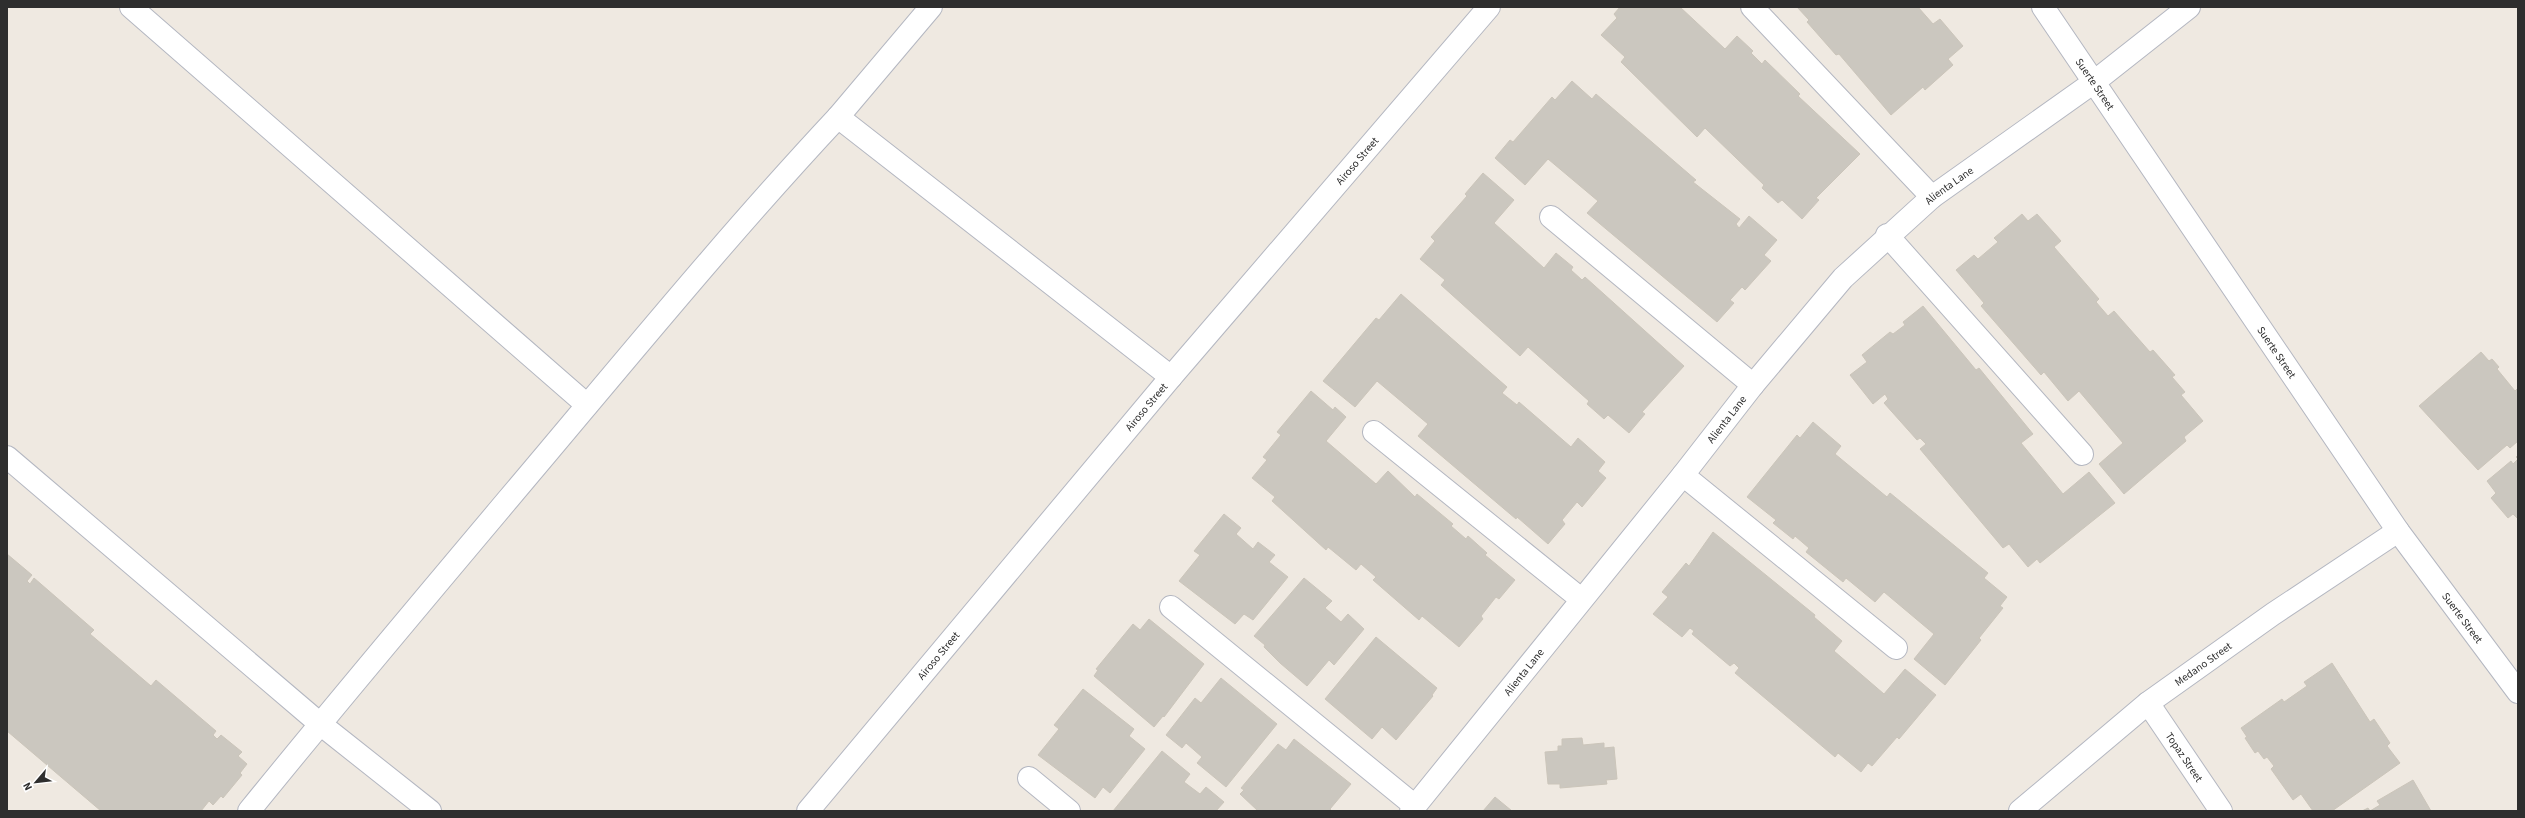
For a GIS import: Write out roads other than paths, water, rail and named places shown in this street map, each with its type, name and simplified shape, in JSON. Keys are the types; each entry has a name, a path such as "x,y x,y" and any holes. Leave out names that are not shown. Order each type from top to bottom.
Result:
{"street":[{"path":"131,7 587,405"},
{"path":"249,811 319,723 587,405 774,186 838,117 931,7"},
{"name":"Airoso Street","path":"808,811 1171,377 1489,7"},
{"path":"1752,7 1932,197"},
{"name":"Suerte Street","path":"2043,7 2398,531 2518,692"},
{"name":"Alienta Lane","path":"1413,808 1683,475 1753,385 1843,278 1887,235 1932,197 2094,82 2189,7"},
{"path":"838,117 1171,377"},
{"path":"1551,217 1753,385"},
{"path":"1887,235 2082,454"},
{"path":"1374,432 1581,599"},
{"path":"7,457 319,723 430,811"},
{"path":"1683,475 1896,648"},
{"name":"Medano Street","path":"2020,811 2148,703 2273,614 2398,531"},
{"path":"1171,607 1413,808"},
{"name":"Topaz Street","path":"2148,703 2221,811"},
{"path":"1029,778 1069,811"}]}
